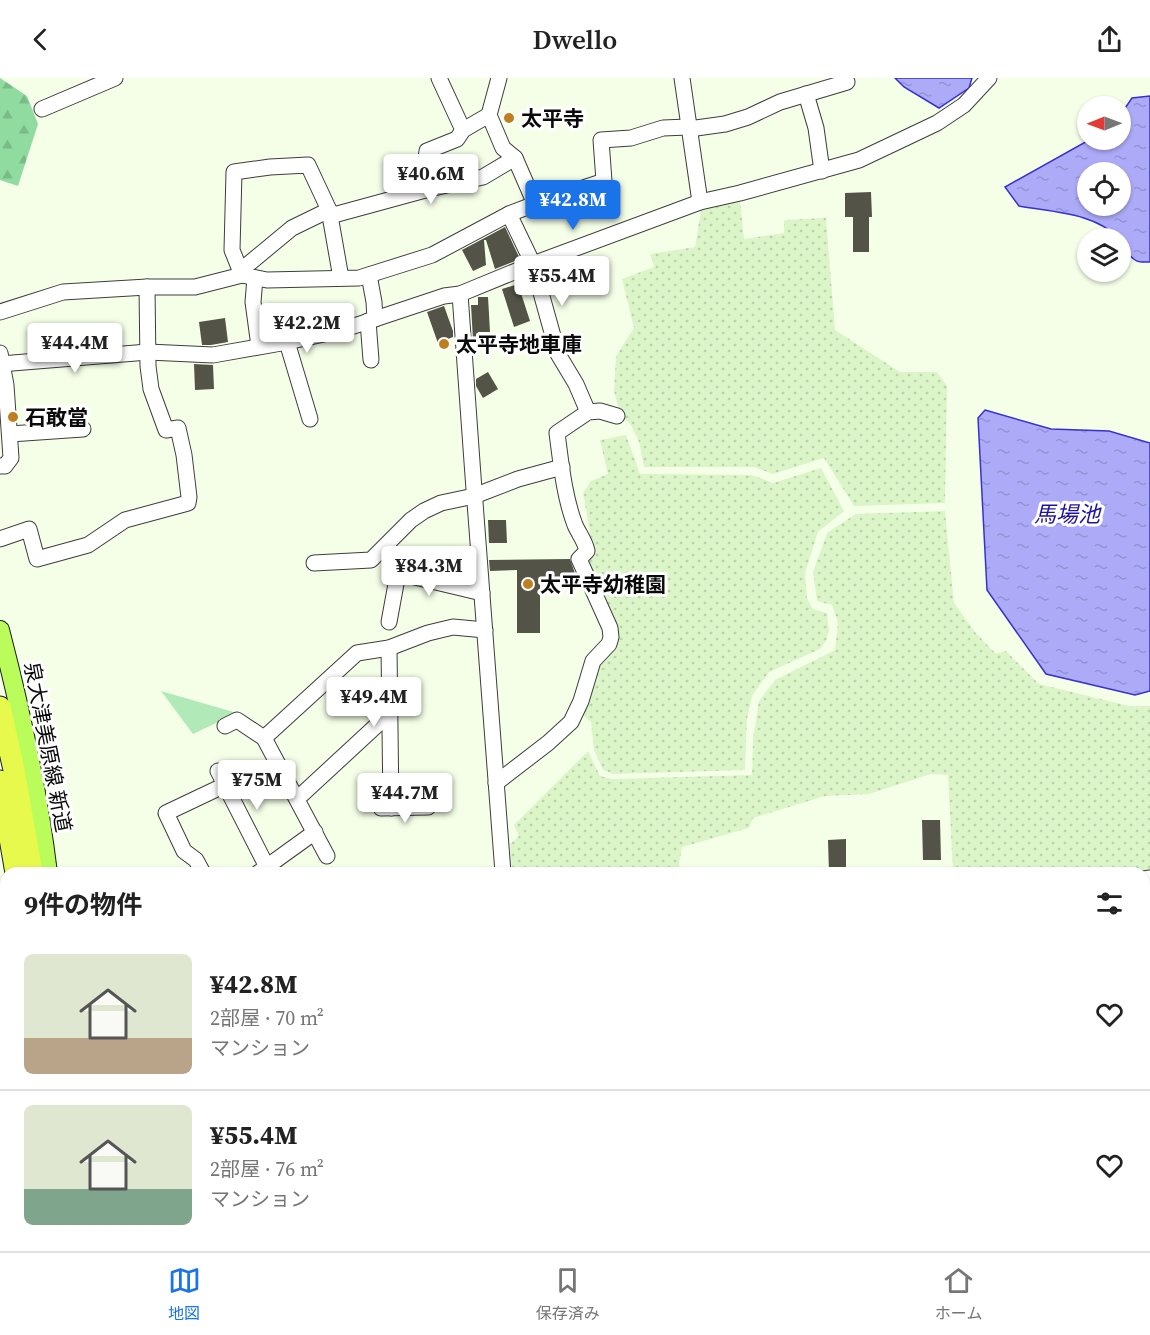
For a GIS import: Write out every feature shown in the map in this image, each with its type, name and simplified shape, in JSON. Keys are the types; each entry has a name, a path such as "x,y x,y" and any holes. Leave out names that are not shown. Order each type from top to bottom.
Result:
{"highway":[{"path":"0,707 31,867"},
{"path":"0,781 15,867"}],"main road":[{"name":"泉大津美原線 新道","path":"0,630 28,749 47,867"},
{"path":"0,842 5,867"}],"street":[{"path":"42,109 115,78"},
{"path":"439,78 462,130"},
{"path":"499,78 489,115 503,148 515,158 535,204"},
{"path":"682,78 700,202"},
{"path":"0,466 5,466 11,458 10,434 4,417 1,360 148,352 213,355 342,330 444,296 460,294 533,264 700,202 859,160 937,123 964,105 988,78"},
{"path":"0,312 63,292 147,287 195,287 246,275 267,280 359,278 432,255 509,214 604,181 602,140 631,138 663,128 725,124 748,117 780,102 847,82"},
{"path":"806,94 816,128 822,171"},
{"path":"429,189 425,166 426,151 457,139 462,130 489,115"},
{"path":"246,275 292,228 330,213 483,177 515,158"},
{"path":"259,346 253,302 246,275 232,250 234,172 308,165 330,213 341,278"},
{"path":"509,214 533,264 558,354 576,384 588,412"},
{"path":"369,275 374,302 371,360"},
{"path":"0,539 28,529 37,559 88,545 125,520 188,503 184,455 178,428 166,430 151,389 148,366 147,287"},
{"path":"460,294 503,867"},
{"path":"287,342 310,419"},
{"path":"496,783 571,722 581,701 593,661 609,644 610,628 579,559 587,551 568,501 557,433 588,412 600,411 617,416"},
{"path":"10,434 83,429"},
{"path":"314,563 371,560 411,520 424,511 441,503 474,496 518,479 562,467"},
{"path":"389,622 398,573 482,593"},
{"path":"264,738 357,653 389,648 428,633 453,627 484,630"},
{"path":"389,648 390,713 386,808 428,807"},
{"path":"297,799 390,713"},
{"path":"225,726 237,720 264,738 327,856"},
{"path":"200,867 196,860 183,851 166,813 222,778 262,867"},
{"path":"267,867 315,832"}],"green space":[{"path":"0,78 27,96 38,124 18,186 0,180"},
{"path":"740,201 744,239 784,233 784,220 826,218 835,330 900,372 937,372 947,386 945,503 854,506 824,458 773,474 754,467 644,467 639,442 631,425 620,414 614,391 616,356 634,328 622,279 654,267 650,254 695,247 701,210"},
{"path":"70,408 71,416 62,417 62,421 57,426 38,427 37,413"},
{"path":"626,435 640,474 752,475 773,483 821,468 844,511 818,532 805,573 807,598 813,609 827,613 829,631 826,641 820,649 769,672 752,696 747,719 745,770 613,774 603,770 594,750 591,722 580,713 595,663 612,646 584,560 593,550 583,493 591,481 608,474 600,440"},
{"path":"945,511 954,603 975,632 996,654 1006,651 1039,684 1129,706 1150,706 1150,867 953,867 948,775 931,774 869,794 825,796 753,818 749,828 682,847 680,867 512,867 510,844 519,836 514,825 588,751 600,776 612,779 752,775 753,739 759,701 775,680 835,650 838,623 832,605 817,601 813,572 827,533 856,514"},
{"path":"161,691 237,713 193,734"}],"water":[{"path":"895,78 972,78 969,88 939,108 904,87"},
{"path":"1150,96 1150,262 1140,262 1131,257 1131,228 1105,228 1085,218 1019,206 1005,187 1077,147 1077,150 1131,150 1131,99"},
{"name":"馬場池","path":"985,410 1051,429 1109,431 1150,443 1150,691 1135,695 1046,674 987,590 978,418"}],"building":[{"path":"871,192 872,217 869,217 869,252 853,252 853,217 845,217 845,193"},
{"path":"505,227 520,259 495,269 486,240 484,240 486,265 473,271 462,250"},
{"path":"518,284 530,321 514,327 502,289"},
{"path":"478,297 488,297 490,332 478,332 479,340 473,340 471,305 478,305"},
{"path":"444,306 453,337 448,339 451,346 440,349 427,312"},
{"path":"225,318 228,342 202,345 199,322"},
{"path":"194,364 213,365 214,389 195,390"},
{"path":"488,372 498,389 483,398 476,386 476,379"},
{"path":"488,520 506,520 507,543 489,543"},
{"path":"570,559 578,582 540,583 540,633 517,633 517,570 490,571 489,560"},
{"path":"453,561 470,561 471,580 453,576"},
{"path":"922,820 940,820 941,860 923,860"},
{"path":"846,839 846,867 829,867 828,840"}],"place":[{"name":"太平寺","path":"509,118"},
{"name":"太平寺地車庫","path":"444,344"},
{"name":"石敢當","path":"13,417"},
{"name":"太平寺幼稚園","path":"528,584"}]}
